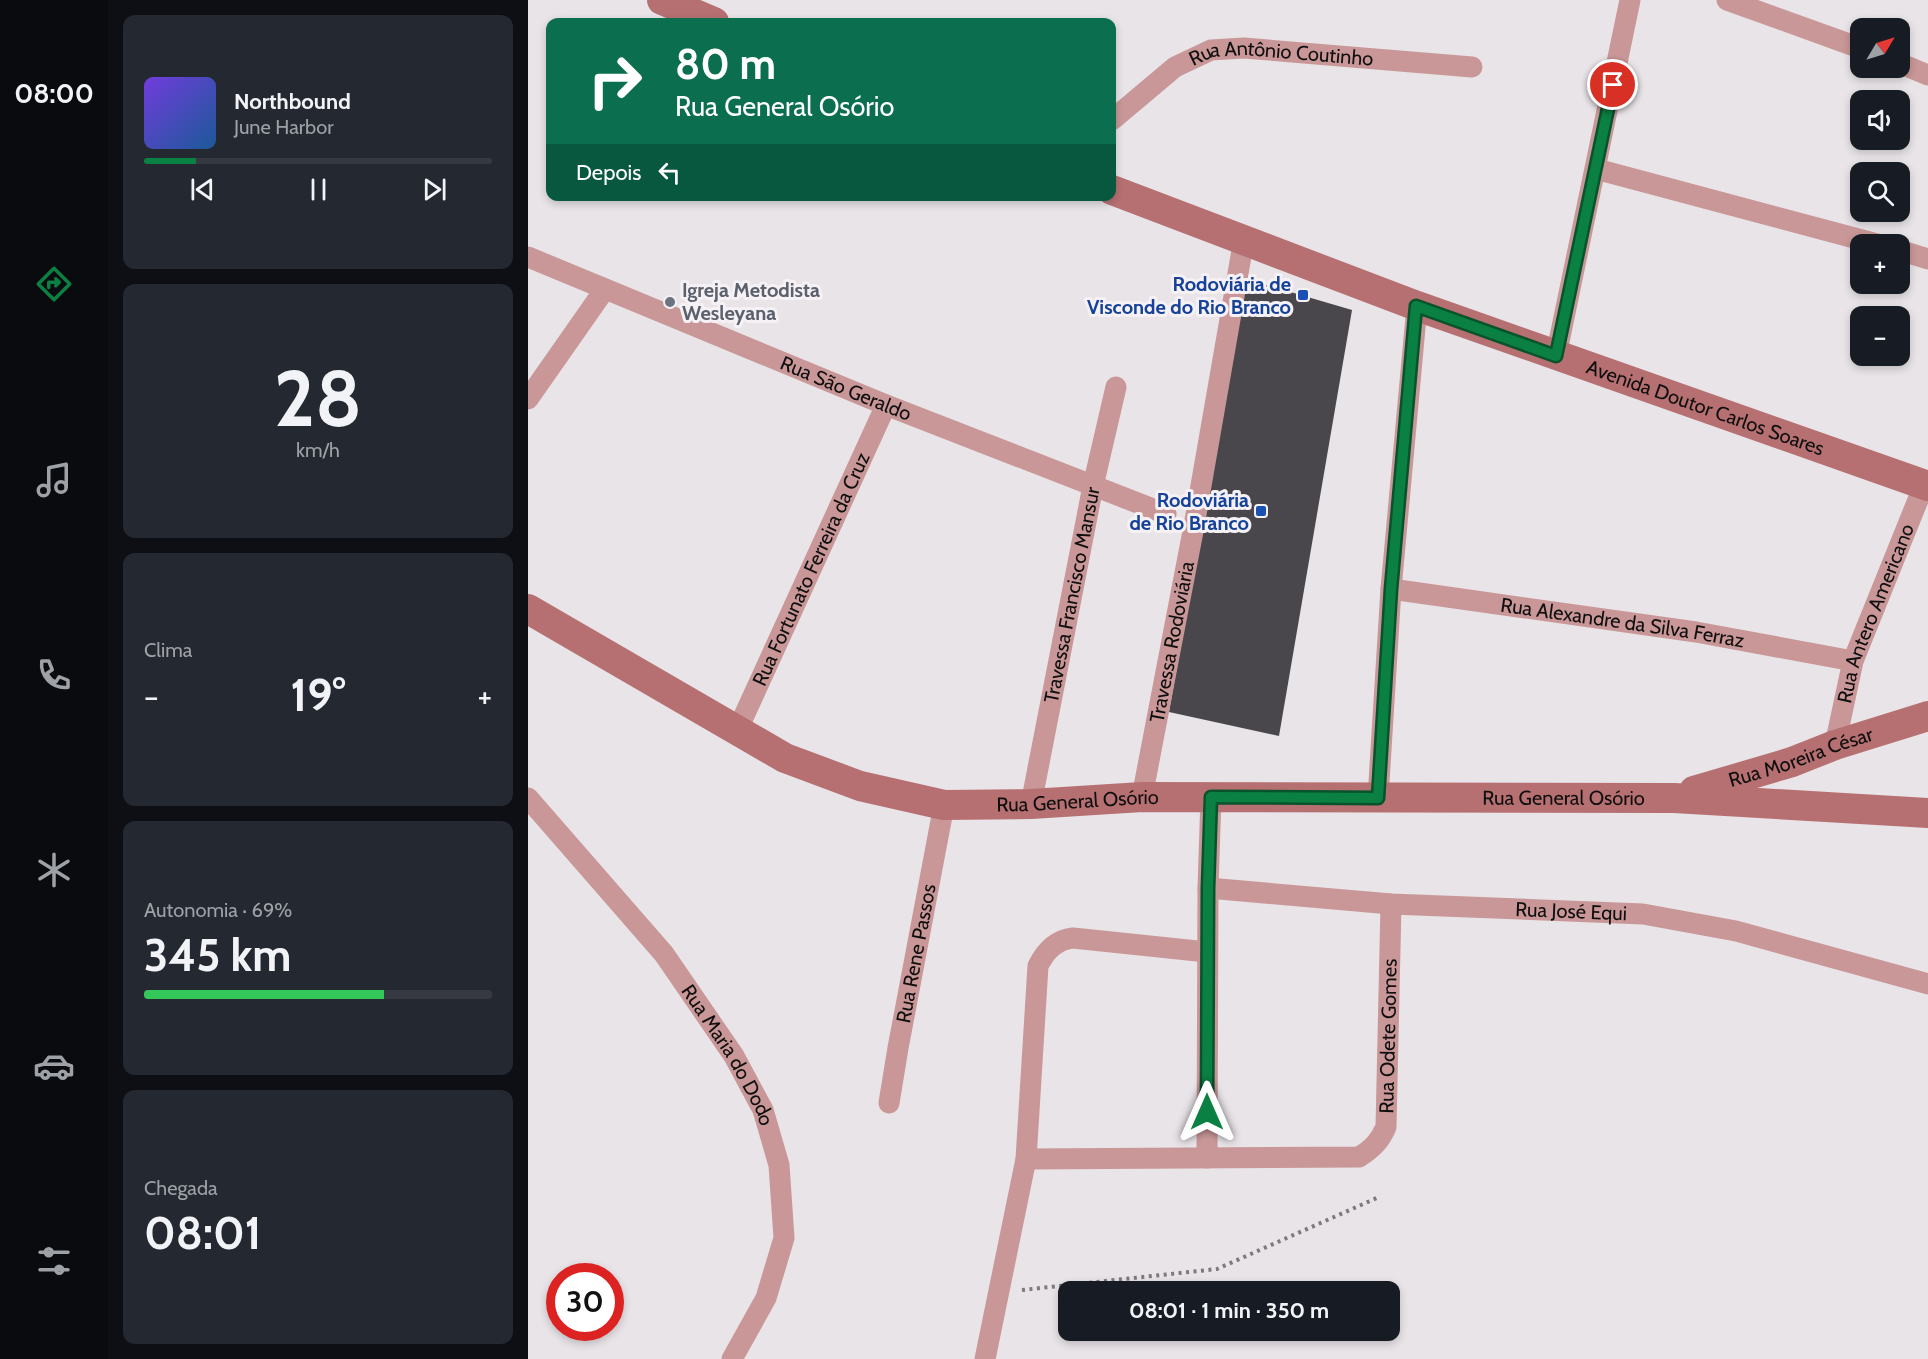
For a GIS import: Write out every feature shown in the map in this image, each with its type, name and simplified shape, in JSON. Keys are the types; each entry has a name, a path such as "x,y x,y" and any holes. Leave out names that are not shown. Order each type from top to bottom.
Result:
{"street":[{"path":"662,0 705,18"},
{"path":"1556,356 1630,0"},
{"path":"1727,0 1850,44"},
{"name":"Rua Antônio Coutinho","path":"1116,117 1175,67 1211,50 1244,48 1472,67"},
{"path":"1910,68 1928,75"},
{"path":"1596,169 1850,237"},
{"name":"Avenida Doutor Carlos Soares","path":"1116,191 1416,306 1926,485"},
{"name":"Travessa Rodoviária","path":"1142,797 1196,514 1244,239"},
{"path":"1910,253 1928,259"},
{"name":"Rua São Geraldo","path":"528,257 886,405 1166,514"},
{"path":"528,399 605,289"},
{"path":"1378,798 1391,589 1416,306"},
{"name":"Travessa Francisco Mansur","path":"1031,804 1093,486 1116,387"},
{"name":"Rua Fortunato Ferreira da Cruz","path":"737,731 886,405"},
{"name":"Rua Antero Americano","path":"1835,745 1853,660 1926,485"},
{"name":"Rua Alexandre da Silva Ferraz","path":"1391,589 1696,632 1853,660"},
{"name":"Rua General Osório","path":"528,609 785,758 860,786 944,805 1031,804 1142,797 1674,798"},
{"name":"Rua Moreira César","path":"1674,798 1792,762 1835,745 1928,716"},
{"path":"1026,1159 1207,1158 1207,952 1211,797"},
{"name":"Rua Maria do Dodo","path":"528,798 664,954 734,1056 763,1110 779,1165 784,1238 766,1298 732,1359"},
{"path":"1674,798 1928,813"},
{"name":"Rua Rene Passos","path":"889,1103 944,805"},
{"name":"Rua José Equi","path":"1208,888 1391,904 1643,914 1736,931 1928,984"},
{"name":"Rua Odete Gomes","path":"1207,1158 1359,1157 1371,1150 1381,1139 1386,1127 1391,904"},
{"path":"985,1359 1026,1159 1038,966 1043,956 1061,940 1073,938 1207,952"}],"path":[{"path":"998,1293 1217,1269 1379,1197"}],"building":[{"name":"Rodoviária de Rio Branco","path":"1246,279 1352,310 1279,736 1169,712"}],"place":[{"name":"Rodoviária de Visconde do Rio Branco","path":"1303,295"},
{"name":"Igreja Metodista Wesleyana","path":"670,302"},
{"name":"Rodoviária de Rio Branco","path":"1261,511"}],"route":[{"path":"1207,1112 1208,888 1211,797 1378,798 1391,589 1416,306 1556,356 1613,85"}]}
